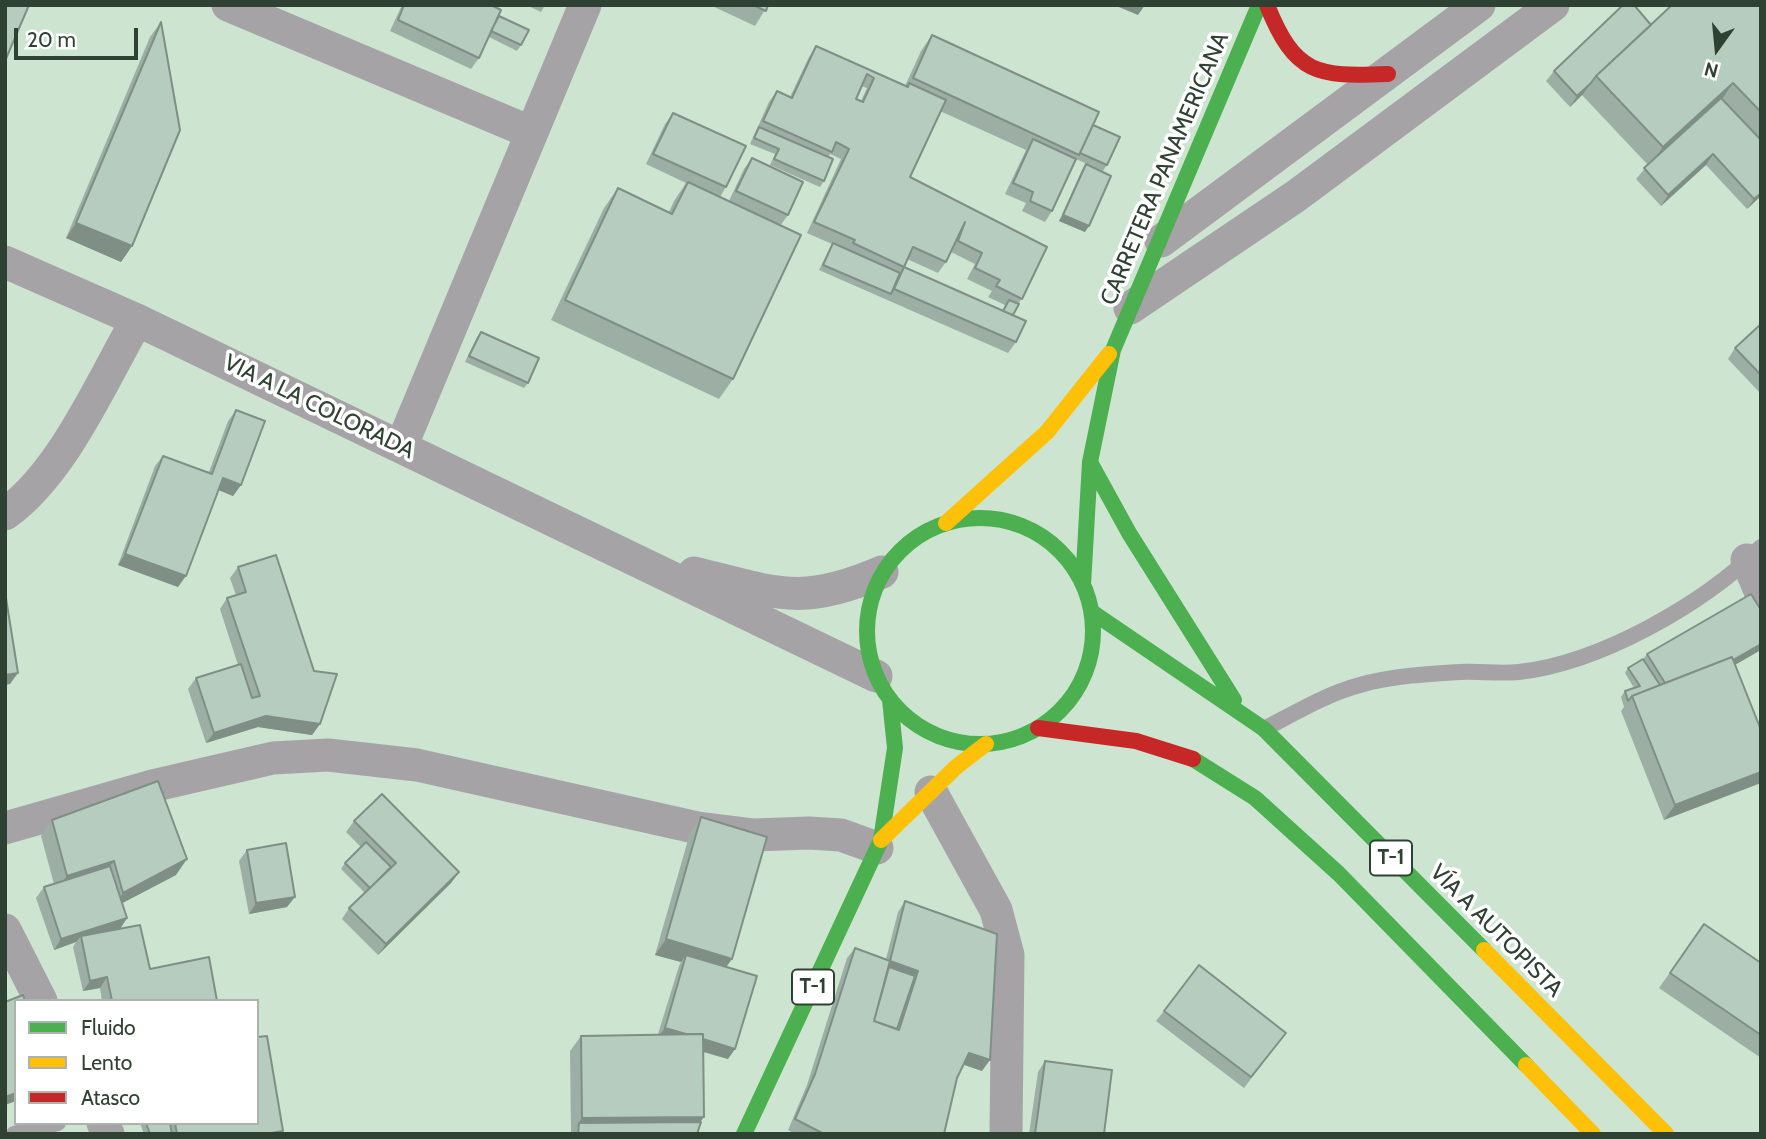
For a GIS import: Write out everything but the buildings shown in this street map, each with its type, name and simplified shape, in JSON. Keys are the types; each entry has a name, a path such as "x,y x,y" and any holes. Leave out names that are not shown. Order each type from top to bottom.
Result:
{"main road":[{"name":"CARRETERA PANAMERICANA","path":"1083,585 1090,462 1113,350 1161,242 1259,5"},
{"path":"1266,5 1274,25 1293,55 1313,69 1334,76 1388,74"},
{"name":"CARRETERA PANAMERICANA","path":"946,523 1047,432 1113,350"},
{"path":"1090,462 1129,533 1240,711"},
{"name":"T-1","path":"744,1134 879,844 895,748 883,688 868,651 866,623 871,596 882,572 900,550 922,534 946,523 974,518 1001,520 1027,528 1050,543 1070,562 1083,585 1092,612 1093,639 1088,666 1076,691 1059,712 1038,728 1013,739 986,744 958,742 932,734 909,719 883,688"},
{"name":"VÍA A AUTOPISTA","path":"1092,612 1264,729 1666,1134"},
{"name":"T-1","path":"1038,728 1136,741 1200,761 1255,798 1339,874 1593,1134"},
{"name":"T-1","path":"879,844 931,792 986,744"}],"street":[{"path":"228,5 530,132"},
{"path":"401,447 585,5"},
{"path":"1161,242 1266,161 1479,5"},
{"path":"1130,308 1296,196 1553,5"},
{"name":"VIA A LA COLORADA","path":"5,262 137,320 631,557 883,688"},
{"path":"5,514 37,486 56,462 137,320"},
{"path":"1754,553 1761,593"},
{"name":"VIA A LA COLORADA","path":"631,557 782,595 818,594 844,589 882,572"},
{"path":"5,828 152,786 273,758 328,755 417,765 698,828 754,835 841,835 879,844"},
{"path":"931,792 996,910 1008,955 1006,1134"},
{"path":"5,930 40,999"}],"lane":[{"path":"1264,729 1333,693 1363,684 1461,672 1519,672 1569,660 1675,613 1754,553"},
{"path":"14,1134 50,1125"}],"traffic: fast":[{"path":"1083,585 1090,462 1113,350 1259,5"},
{"path":"1090,462 1129,533 1234,700"},
{"path":"980,518 1002,520 1033,531 1060,551 1080,578 1091,609 1093,631 1091,653 1080,684 1060,711 1033,731 1002,742 980,744 958,742 927,731 900,711 880,684 869,653 867,631 869,609 880,578 900,551 927,531 958,520 980,518"},
{"path":"1092,612 1264,729 1484,950"},
{"path":"744,1134 881,840 895,748 890,700"},
{"path":"1193,759 1255,798 1339,874 1526,1065"}],"traffic: slow":[{"path":"946,523 1047,432 1109,354"},
{"path":"881,840 956,767 986,744"},
{"path":"1484,950 1666,1134"},
{"path":"1526,1065 1593,1134"}],"traffic: jam":[{"path":"1267,5 1288,46 1311,67 1343,74 1388,74"},
{"path":"1038,728 1136,741 1193,759"}]}
